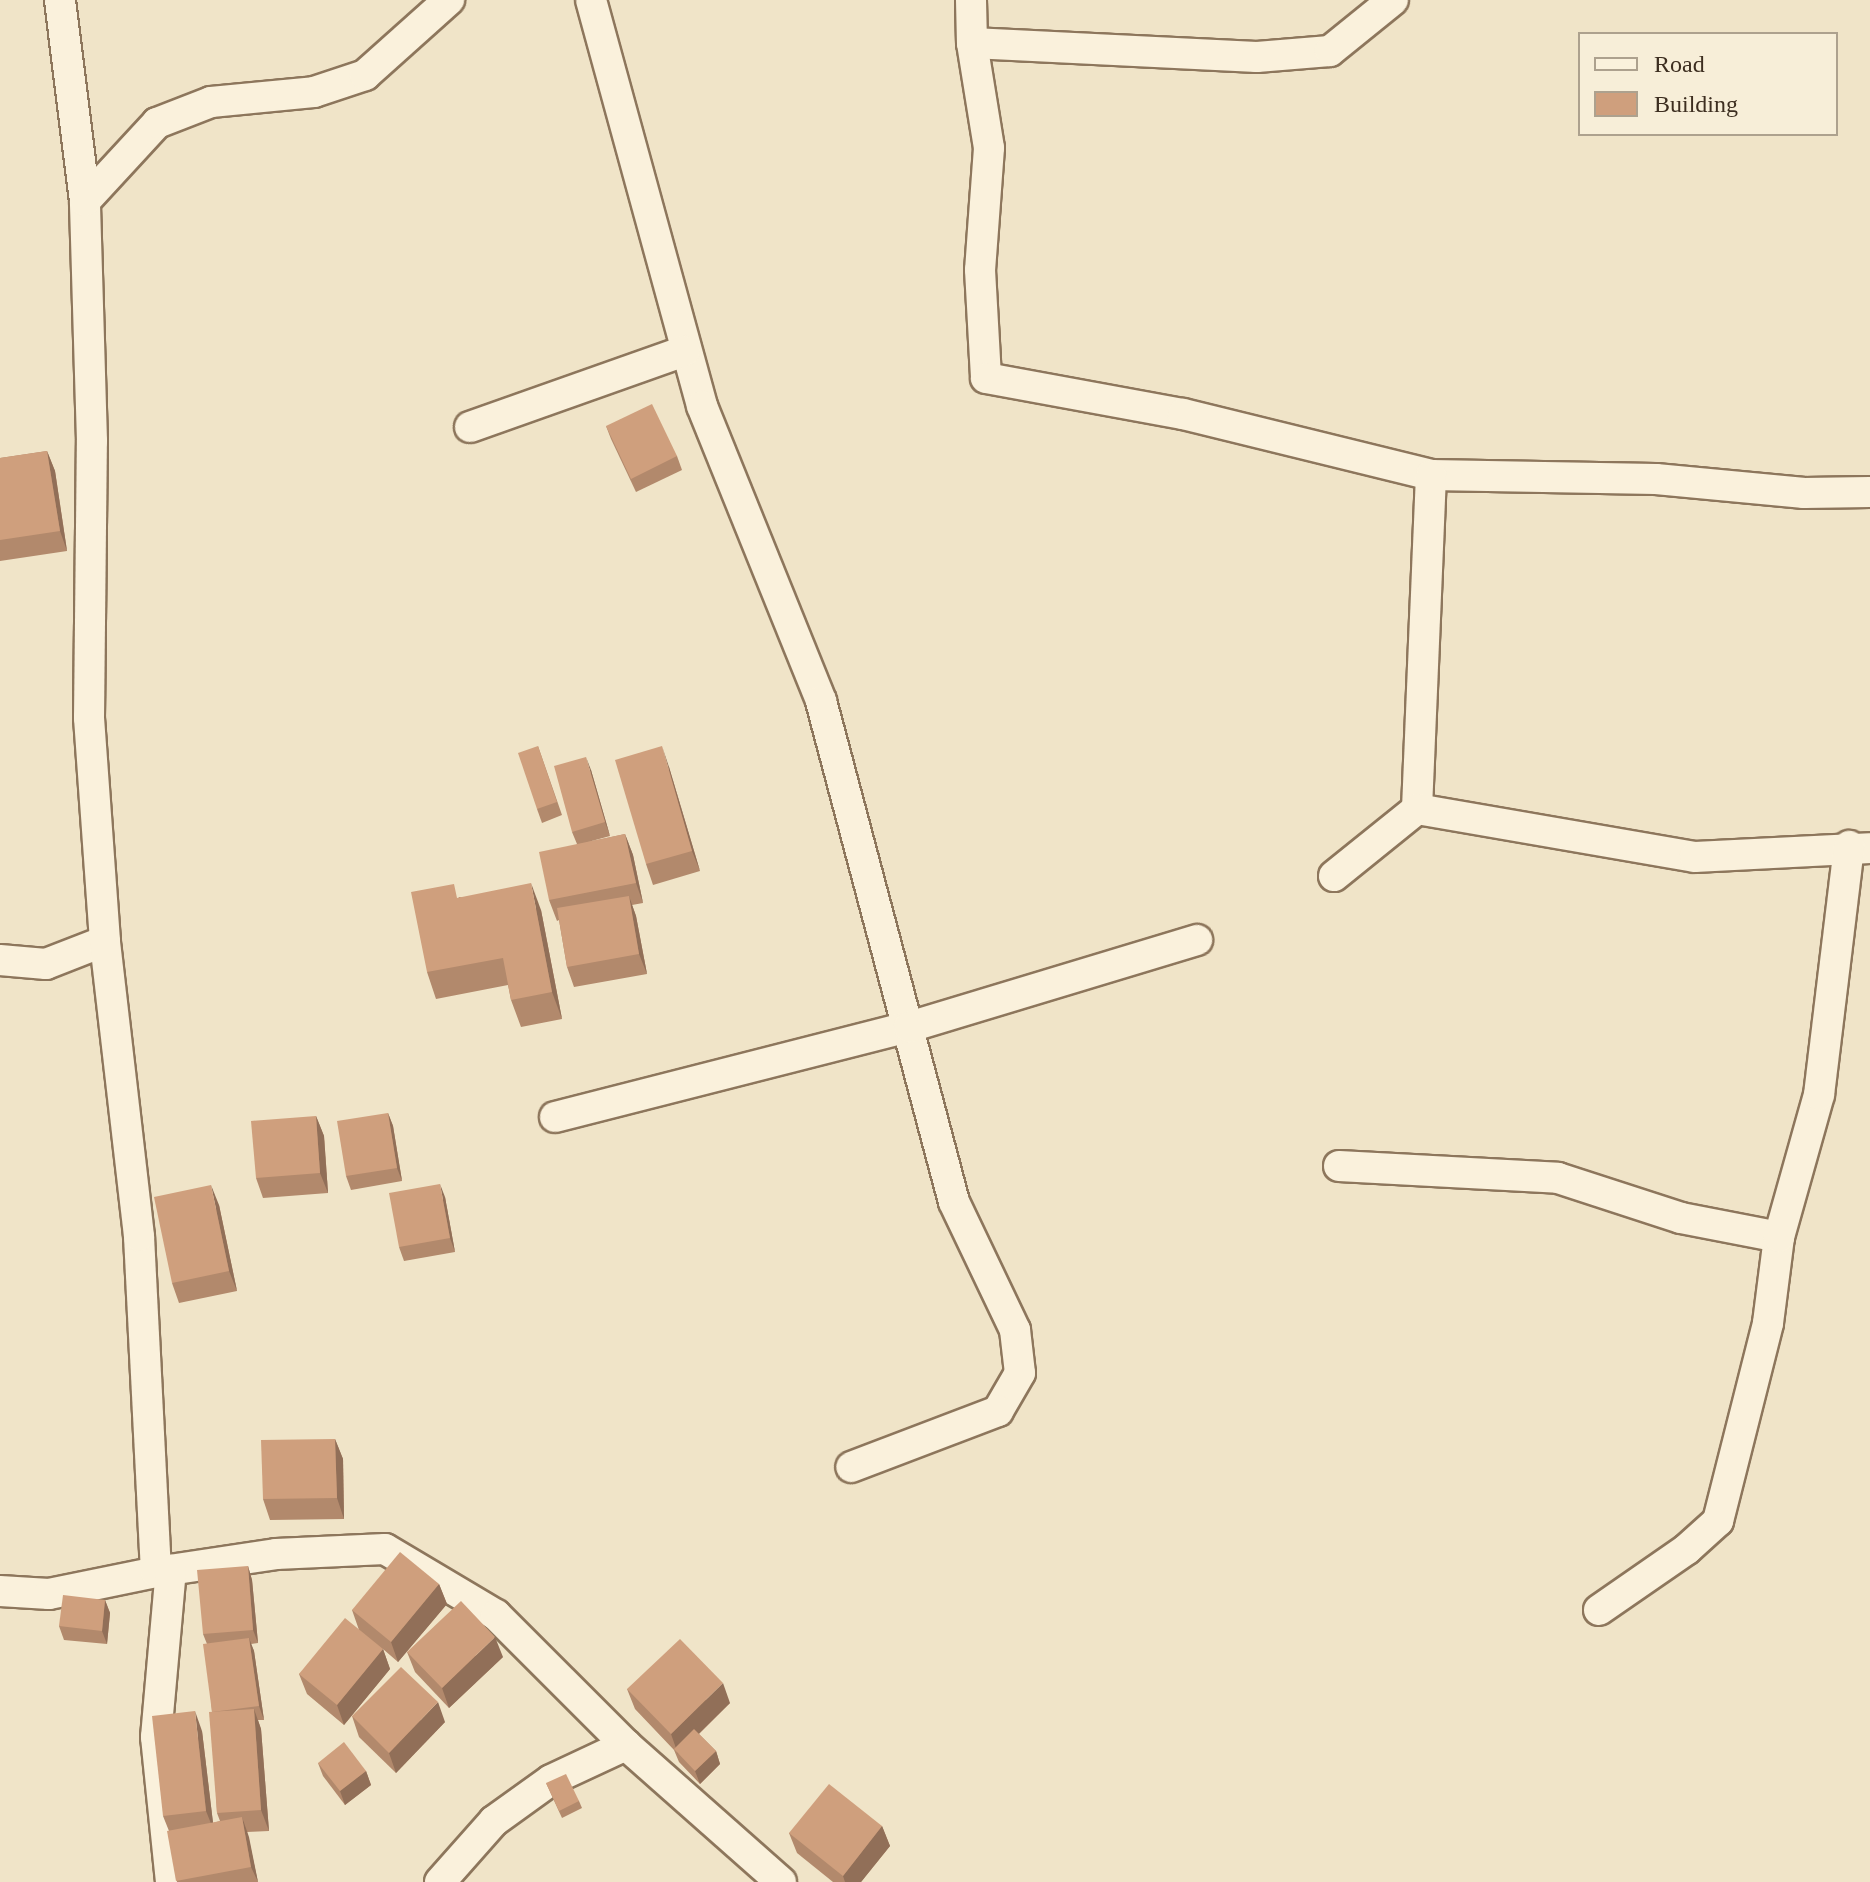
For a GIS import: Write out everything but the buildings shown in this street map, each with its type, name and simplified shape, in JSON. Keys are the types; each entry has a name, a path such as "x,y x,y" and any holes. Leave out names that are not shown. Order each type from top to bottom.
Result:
{"street":[{"path":"60,0 85,201 92,441 89,718 105,941 139,1236 164,1571 156,1737 171,1882"},
{"path":"85,201 157,123 211,102 314,92 365,75 449,0"},
{"path":"591,0 702,406 821,701 954,1202 1015,1330 1020,1373 998,1411 851,1467"},
{"path":"971,0 972,43 989,148 980,270 986,378 1183,414 1431,475 1656,479 1804,493 1870,492"},
{"path":"972,43 1257,57 1330,51 1393,0"},
{"path":"470,427 685,351"},
{"path":"1334,876 1417,809 1431,475"},
{"path":"1417,809 1695,857 1860,847 1819,1095 1779,1237 1768,1323 1718,1521 1687,1549 1599,1610"},
{"path":"555,1117 909,1027 1197,940"},
{"path":"0,960 46,964 105,941"},
{"path":"1339,1166 1558,1178 1681,1218 1779,1237"},
{"path":"0,1591 49,1594 164,1571 276,1554 385,1549 496,1615 626,1745 781,1882"},
{"path":"440,1882 494,1821 551,1780 626,1745"}]}
